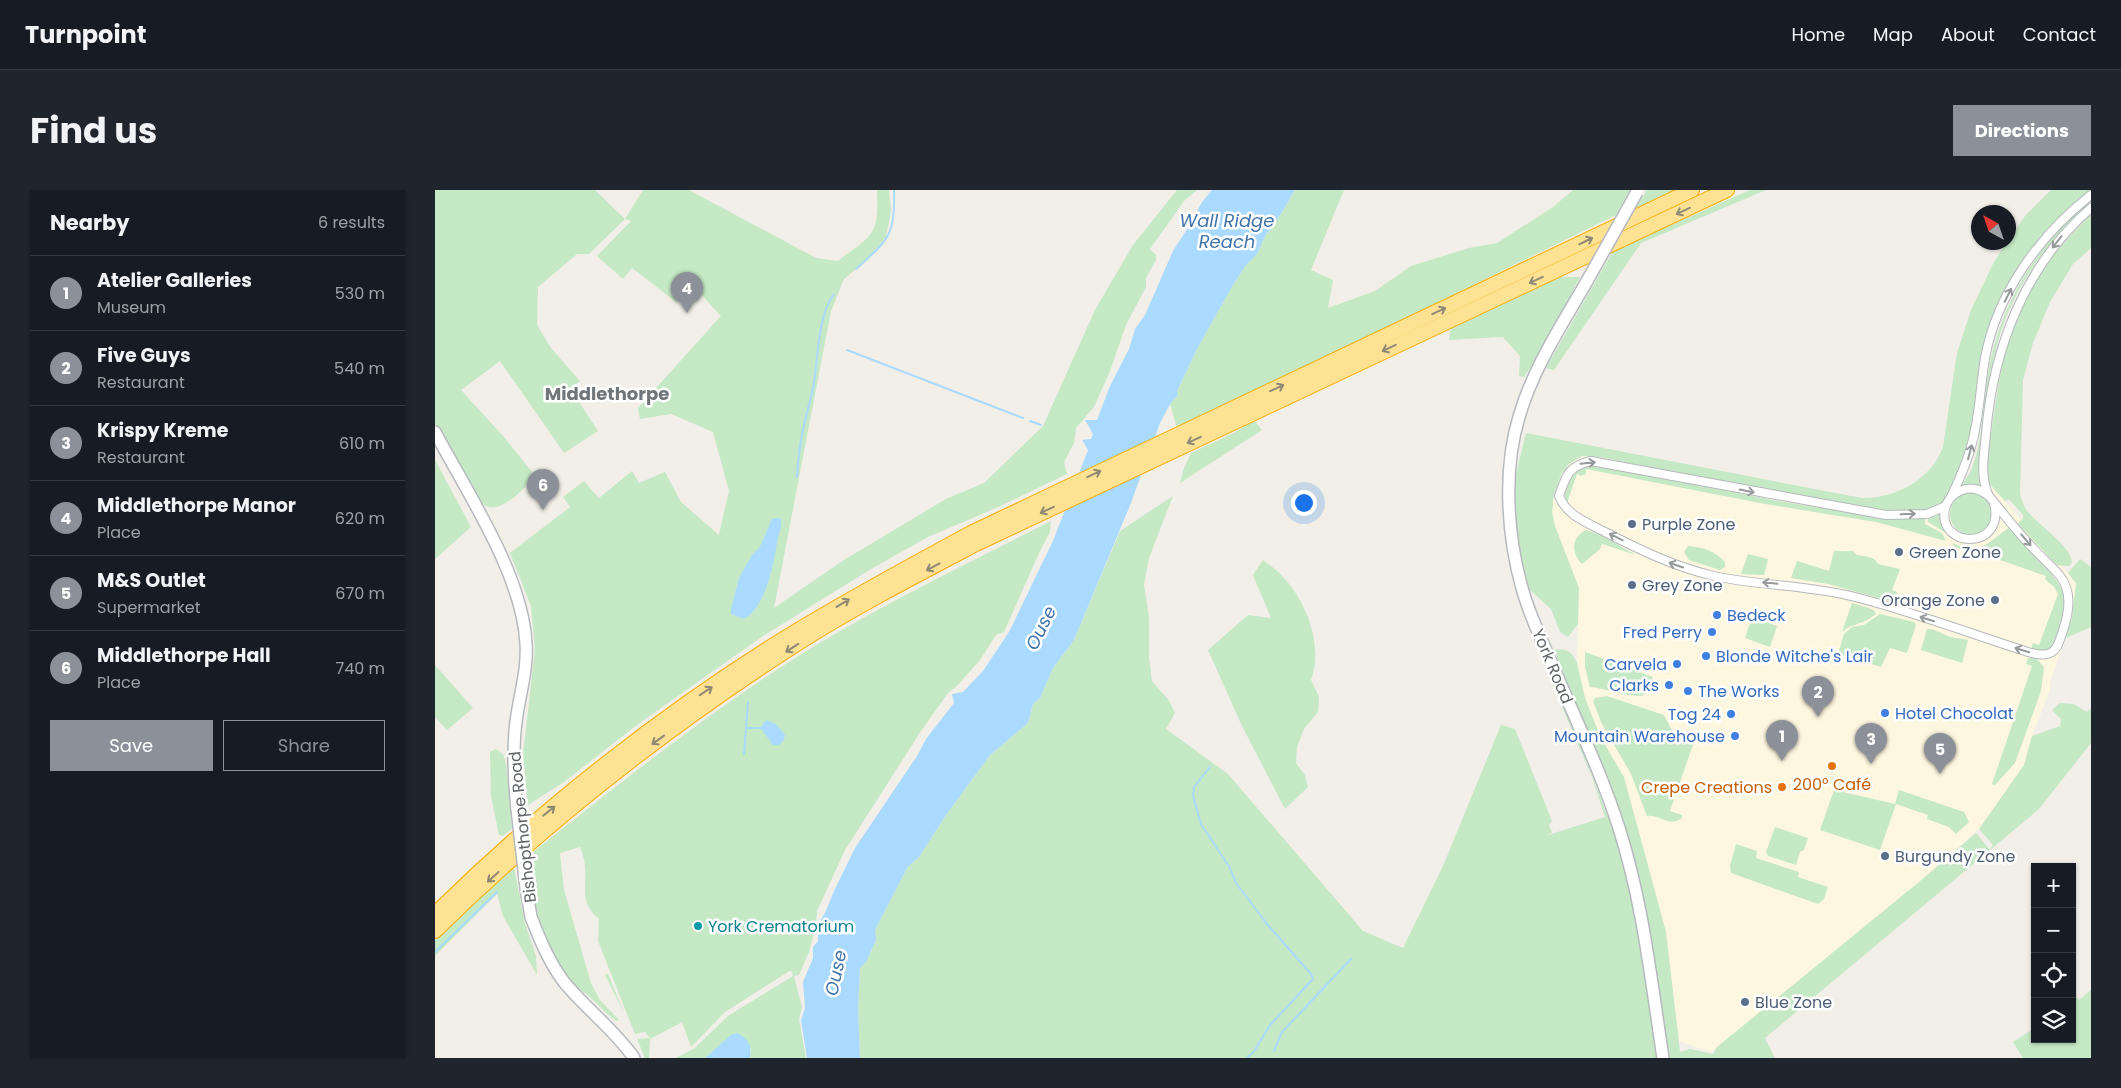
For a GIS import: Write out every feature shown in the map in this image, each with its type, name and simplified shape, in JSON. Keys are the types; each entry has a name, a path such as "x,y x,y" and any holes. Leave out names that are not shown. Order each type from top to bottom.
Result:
{"highway":[{"path":"435,914 537,822 614,758 694,699 804,626 876,583 1235,414 1692,190"},
{"path":"1235,414 1727,190"},
{"path":"435,931 543,831 622,767 702,708 795,645 973,538"}],"main road":[{"name":"York Road","path":"1638,191 1535,373 1519,416 1509,466 1509,495 1515,558 1522,589 1619,827 1641,906 1663,1058"},
{"name":"Bishopthorpe Road","path":"435,432 511,578 523,615 527,645 513,751 517,809 531,917 542,945 564,981 614,1033 634,1058"}],"street":[{"path":"1994,503 1996,521 1985,536 1968,540 1952,532 1947,524 1945,516 1946,506 1966,464 1975,432 1985,358 1994,323 2016,280 2038,246 2065,215 2091,194"},
{"path":"1946,506 1927,514 1886,515 1591,461 1573,468 1567,475 1559,496 1563,506 1580,519 1647,553 1675,564 1735,580 1807,587 1836,592 1901,610 2040,656 2048,655 2057,648 2061,636 2069,608 2067,590 2061,577 1994,503 1989,496 1982,475 1994,380 2007,332 2021,295 2059,239 2091,208"},
{"path":"1951,497 1958,492 1974,488 1989,496"}],"shaded area":[{"path":"1582,456 1599,457 1748,487 1887,510 1917,510 1926,503 1990,484 2076,583 2072,619 2024,765 1979,829 1919,882 1711,1052 1679,1041 1666,932 1600,736 1585,698 1577,663 1579,588 1555,526 1552,512 1554,494 1561,475 1569,464"}],"green space":[{"path":"435,190 595,190 625,219 589,254 577,254 538,287 537,325 551,348 580,381 570,388 598,431 564,453 500,361 461,390 504,437 536,477 515,496 499,506 484,505 477,498 435,423"},
{"path":"643,190 689,190 816,258 838,261 871,233 877,217 877,190 889,190 891,211 886,237 867,260 844,279 831,311 774,608 844,560 946,499 984,483 1043,426 1095,310 1133,245 1177,190 1197,190 1184,201 1150,249 1156,255 1156,260 1146,278 1146,287 1126,325 1110,371 1094,407 1076,428 1074,443 1064,462 1067,474 996,508 928,537 871,569 763,636 637,725 564,782 528,805 523,755 535,649 531,606 510,553 570,507 563,497 584,481 599,498 632,471 639,483 665,472 681,502 719,535 729,491 713,432 671,414 640,419 638,408 721,316 698,291 691,299 684,294 676,302 632,268 623,279 597,256 631,221 625,219"},
{"path":"1295,190 1344,190 1311,270 1333,280 1328,308 1375,291 1411,266 1469,248 1497,243 1553,207 1573,190 1630,190 1616,215 1177,428 1170,404 1178,395 1177,391 1198,347 1234,283 1246,265 1257,254 1266,234 1273,227"},
{"path":"1647,190 1675,190 1634,210"},
{"path":"1750,190 1766,190 1641,243 1554,370 1546,368 1613,251"},
{"path":"2051,190 2091,190 2063,213 2036,243 2010,283 1978,378 1969,446 1963,464 1939,506 1929,510 1887,510 1748,487 1600,457 1582,456 1569,464 1561,475 1554,494 1552,512 1555,526 1579,588 1578,624 1568,637 1560,632 1551,609 1529,589 1519,549 1515,507 1516,474 1526,433 1861,498 1886,495 1899,491 1921,478 1930,469 1943,447 1957,353 1971,310 2002,250 2016,250 2016,229 2025,216"},
{"path":"2091,201 2091,204 2060,233 2047,249 2023,283 2013,302 1998,341 1992,371 1979,461 1980,485 1962,485 1976,457 1993,349 2011,300 2023,278 2054,236"},
{"path":"2091,215 2091,248 2073,264 2050,302 2033,343 2023,380 2020,495 2025,508 2030,514 2059,541 2070,555 2072,562 2069,566 2057,565 2019,525 2018,523 2023,519 2023,515 2009,499 2005,501 1992,486 1987,476 1987,466 2003,363 2007,344 2019,310 2026,295 2048,262"},
{"path":"1561,277 1580,277 1545,345 1524,377 1519,376 1520,356 1503,337 1449,340 1451,326"},
{"path":"1254,420 1262,430 1180,483 1191,453 1236,432"},
{"path":"435,460 471,527 435,559"},
{"path":"1586,465 1595,465 1784,502 1889,519 1925,519 1925,524 1942,533 1946,541 1876,522 1765,504 1586,469 1586,474 1581,476 1577,474 1568,500 1569,509 1565,496 1567,484 1580,468"},
{"path":"1975,493 1983,496 1989,502 1992,514 1989,526 1983,532 1967,535 1959,532 1953,526 1950,510 1953,502 1959,496"},
{"path":"1173,496 1149,558 1144,585 1149,617 1149,657 1152,681 1168,699 1175,713 1166,729 1228,774 1363,931 1403,948 1443,866 1501,725 1515,729 1552,821 1549,825 1552,833 1545,836 1605,817 1592,777 1548,674 1554,671 1550,675 1551,679 1582,749 1608,817 1611,816 1626,864 1642,944 1659,1058 860,1058 858,1009 860,968 866,962 876,940 875,930 907,868 919,857 946,815 990,755 1028,723 1033,704 1040,698 1053,668 1074,640 1120,531"},
{"path":"1940,514 1941,524 1946,533 1928,522 1928,518"},
{"path":"1051,521 1050,532 1004,632 996,635 980,660 957,686 948,693 921,731 845,850 817,911 816,925 809,952 799,975 794,976 802,1007 799,1019 806,1058 750,1058 751,1049 737,1033 731,1035 705,1058 676,1058 695,1048 728,1016 793,976 791,970 725,1012 691,1047 682,1022 650,1039 649,1058 645,1058 637,1039 650,1038 645,1032 635,1034 598,941 599,919 586,901 585,864 580,847 560,853 564,890 591,983 600,1000 619,1020 616,1021 559,970 546,946 536,913 530,880 532,853 678,739 793,659 941,576"},
{"path":"2010,527 2054,577 2063,594 2063,613 2060,624 2051,647 2046,650 2031,650 2033,643 2039,645 2058,594 2054,587 2045,579 2046,576 1977,552 1976,555 1953,546 1953,543 1970,549 1984,546"},
{"path":"1586,530 1599,534 1636,555 1602,544 1600,549 1582,564 1578,560 1574,546 1577,537"},
{"path":"1688,546 1713,552 1725,562 1725,567 1720,570 1689,560 1684,552"},
{"path":"1834,551 1853,551 1857,555 1872,558 1878,564 1900,569 1892,590 1897,592 1897,597 1902,599 1901,604 1828,584 1791,578 1797,561 1829,571"},
{"path":"1748,554 1768,559 1764,575 1741,574"},
{"path":"2080,559 2091,567 2091,627 2066,638 2072,618 2076,583 2068,573"},
{"path":"1263,560 1279,573 1298,597 1305,610 1314,639 1314,667 1311,680 1319,697 1318,712 1304,729 1297,747 1296,763 1305,775 1308,787 1285,809 1242,726 1208,650 1248,615 1271,618 1253,575"},
{"path":"1852,603 1872,609 1876,613 1872,617 1842,632"},
{"path":"1880,614 1914,622 1916,625 1907,653 1890,648 1881,667 1838,654 1844,634 1852,627 1864,625"},
{"path":"1752,617 1777,626 1770,647 1745,638"},
{"path":"1927,629 1953,638 1968,640 1962,663 1921,650"},
{"path":"1554,649 1566,650 1572,654 1577,663 1585,698 1600,736 1624,777 1666,932 1680,1052 1690,1049 1713,1054 1717,1047 1976,833 1990,850 1765,1038 1775,1058 1669,1058 1646,912 1631,851"},
{"path":"1585,652 1653,677 1644,695 1633,696 1590,687 1585,667"},
{"path":"2028,658 2036,658 2044,667 2041,691 2015,763 1995,785 1992,784 2032,666 2026,664"},
{"path":"435,665 473,708 447,730 435,717"},
{"path":"1607,696 1664,715 1673,732 1694,742 1670,811 1682,815 1682,818 1677,821 1673,822 1647,816 1631,774 1601,722 1593,701 1595,698"},
{"path":"2060,703 2074,704 2087,712 2091,708 2091,743 2039,809 1990,850 1993,845 1979,829 2024,765 2032,736 2060,726 2061,719 2052,710"},
{"path":"496,749 503,754 506,763 512,829 502,836 499,835 491,796 490,752"},
{"path":"1834,790 1895,804 1899,790 1964,812 1969,822 1956,834 1949,827 1927,819 1928,815 1896,804 1880,850 1820,830"},
{"path":"1775,827 1808,838 1804,850 1800,852 1796,865 1768,856 1766,852"},
{"path":"1736,844 1757,851 1756,858 1799,872 1798,877 1828,887 1824,899 1818,904 1731,873 1730,866"},
{"path":"514,867 525,924 536,956 537,975 503,916 497,894 435,956 435,938"},
{"path":"608,974 624,1013 605,975"},
{"path":"2091,990 2091,1058 2023,1058 2013,1042 2031,1031 2031,1043 2076,1043 2076,996 2079,1000"}],"water":[{"name":"Wall Ridge Reach","path":"1212,190 1295,190 1273,227 1266,234 1257,254 1246,265 1234,283 1198,347 1177,391 1178,395 1170,404 1160,423 1131,503 1074,640 1053,668 1040,698 1033,704 1028,723 990,755 946,815 919,857 907,868 875,930 876,940 866,962 860,968 858,1009 860,1058 807,1058 801,1020 805,1008 803,982 813,958 813,947 818,941 818,924 855,848 917,756 926,739 954,703 952,694 963,692 983,671 1009,632 1053,541 1088,450 1082,440 1091,439 1093,434 1085,420 1097,420 1110,386 1129,349 1135,329 1145,315 1173,251 1202,202"},
{"path":"780,518 781,525 772,570 764,594 752,613 744,619 731,614 739,578 752,555 760,547 772,519"},
{"path":"766,720 776,724 785,735 779,745 773,745 761,728"},
{"path":"737,1033 748,1043 750,1058 705,1058 731,1035"}],"waterway":[{"path":"856,269 888,236 893,218 894,190"},
{"path":"797,477 800,446 814,383 822,324 829,302 834,294"},
{"path":"847,350 1023,418"},
{"path":"1030,421 1041,425"},
{"path":"744,754 748,702"},
{"path":"746,728 761,728"},
{"path":"1210,767 1194,787 1193,796 1201,824 1230,868 1236,883 1267,924 1311,974 1313,979 1270,1025 1255,1050 1247,1058"},
{"path":"435,952 497,892"},
{"path":"1274,1051 1282,1032 1351,959"}],"place":[{"name":"Middlethorpe Manor","path":"687,313"},
{"name":"Middlethorpe Hall","path":"543,510"},
{"name":"Purple Zone","path":"1632,524"},
{"name":"Green Zone","path":"1899,552"},
{"name":"Grey Zone","path":"1632,585"},
{"name":"Orange Zone","path":"1995,600"},
{"name":"Bedeck","path":"1717,615"},
{"name":"Fred Perry","path":"1712,632"},
{"name":"Blonde Witche's Lair","path":"1706,656"},
{"name":"Carvela","path":"1677,664"},
{"name":"Clarks","path":"1669,685"},
{"name":"The Works","path":"1688,691"},
{"name":"Hotel Chocolat","path":"1885,713"},
{"name":"Tog 24","path":"1731,714"},
{"name":"Five Guys","path":"1818,717"},
{"name":"Mountain Warehouse","path":"1735,736"},
{"name":"Atelier Galleries","path":"1782,761"},
{"name":"Krispy Kreme","path":"1871,764"},
{"name":"200° Café","path":"1832,766"},
{"name":"M&S Outlet","path":"1940,774"},
{"name":"Crepe Creations","path":"1782,787"},
{"name":"Burgundy Zone","path":"1885,856"},
{"name":"York Crematorium","path":"698,926"},
{"name":"Blue Zone","path":"1745,1002"}],"district":[{"name":"Middlethorpe","path":"607,394"}],"water label":[{"name":"Ouse","path":"1041,628"},
{"name":"Ouse","path":"836,973"}]}
